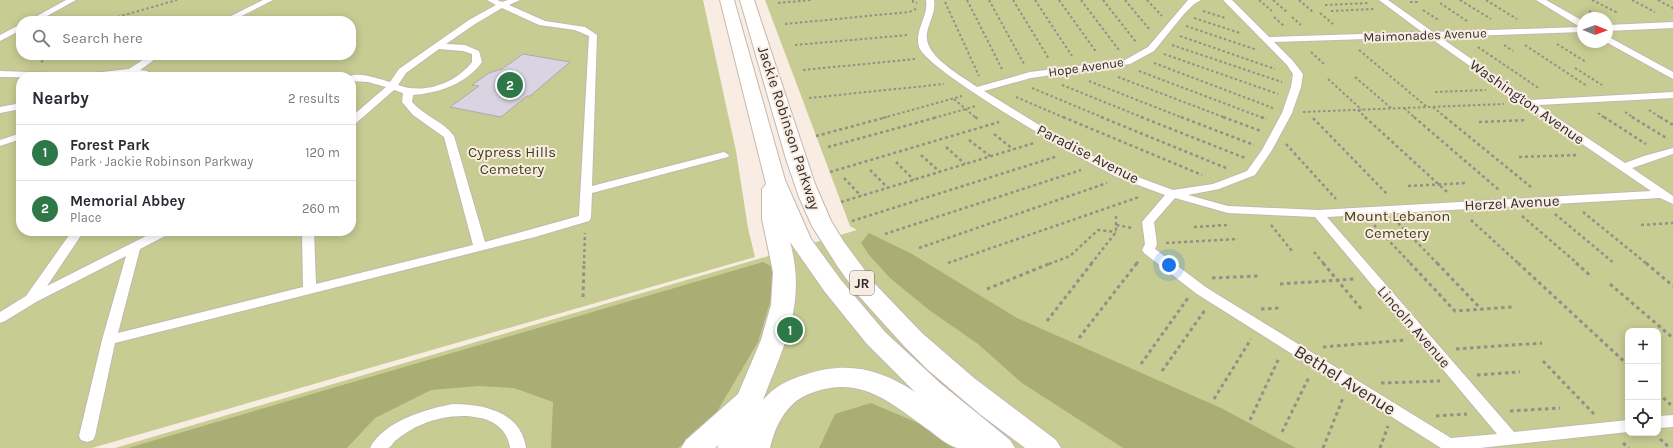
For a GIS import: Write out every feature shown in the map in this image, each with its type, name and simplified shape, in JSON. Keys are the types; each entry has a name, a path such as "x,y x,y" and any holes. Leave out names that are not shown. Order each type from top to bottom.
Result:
{"highway":[{"name":"Jackie Robinson Parkway","path":"727,0 770,160 782,198 800,240 853,311 876,338 906,369 963,419 1000,448"},
{"name":"Jackie Robinson Parkway","path":"747,0 803,180 820,222 834,244 867,290 888,316 944,368 1010,422 1046,448"},
{"path":"750,447 749,400 774,340 780,321 785,290 782,254 773,219 770,160"},
{"path":"750,447 764,418 777,401 808,382 819,379 843,377 867,379 890,389 952,432 984,448"},
{"path":"696,448 749,400"}],"lane":[{"path":"42,16 72,0"},
{"path":"235,16 269,0"},
{"path":"109,340 480,247 585,218 593,35 581,29 543,23 491,0"},
{"path":"356,118 392,86 402,70 472,22 502,5 516,0"},
{"path":"922,34 931,6 930,0"},
{"name":"Hope Avenue","path":"982,89 1033,74 1061,72 1123,62 1144,53 1159,40 1180,14 1197,0"},
{"path":"1149,241 1148,222 1166,192 1215,187 1251,173 1267,150 1287,113 1296,87 1298,74 1288,60 1227,0"},
{"path":"1540,0 1577,22"},
{"name":"Washington Avenue","path":"1388,3 1528,103 1673,201"},
{"path":"1613,28 1673,25"},
{"path":"0,38 16,30"},
{"name":"Maimonades Avenue","path":"1268,41 1577,30"},
{"name":"Paradise Avenue","path":"922,34 924,48 932,58 964,82 982,89 994,102 1099,164 1166,192"},
{"path":"1613,42 1673,76"},
{"path":"356,78 368,79 408,92 430,91 452,83 469,72 477,62 476,53 465,48 436,46"},
{"path":"130,72 148,60"},
{"path":"0,74 16,75"},
{"path":"408,92 407,102 414,112 442,128 449,136 480,247"},
{"path":"1528,103 1673,95"},
{"path":"0,110 16,107"},
{"path":"0,143 16,138"},
{"path":"1623,168 1672,146"},
{"path":"586,191 724,155"},
{"name":"Herzel Avenue","path":"1166,192 1228,209 1318,214 1662,194"},
{"name":"Lincoln Avenue","path":"1318,214 1511,439"},
{"path":"31,299 59,261 75,236"},
{"path":"0,318 31,299 154,236"},
{"path":"308,236 310,290"},
{"name":"Bethel Avenue","path":"1149,241 1192,283 1213,298 1449,445 1625,426"},
{"path":"87,436 109,340 135,245"},
{"path":"378,448 382,442 403,427 426,416 450,410 473,410 493,414 508,424 517,439 518,448"},
{"path":"1661,422 1673,421"}],"path":[{"path":"121,16 177,0"},
{"path":"778,3 811,0"},
{"path":"785,24 909,12 917,9 919,3 930,0"},
{"path":"944,0 982,89"},
{"path":"967,0 1010,80 1244,175"},
{"path":"989,0 1033,74 1257,163"},
{"path":"1013,0 1061,72 1267,150"},
{"path":"1035,0 1080,68"},
{"path":"1059,0 1105,65"},
{"path":"1081,0 1123,62 1277,131 1349,212"},
{"path":"1102,0 1144,53 1287,113 1528,103"},
{"path":"1125,0 1159,40 1296,87"},
{"path":"1147,0 1170,26 1298,76"},
{"path":"1259,0 1272,11"},
{"path":"1273,0 1288,13"},
{"path":"1299,0 1313,12"},
{"path":"1460,0 1509,32 1672,146"},
{"path":"1658,0 1673,8"},
{"path":"1325,5 1388,3"},
{"path":"1331,11 1388,3"},
{"path":"1188,6 1253,26"},
{"path":"1423,10 1558,101"},
{"path":"1180,14 1268,41"},
{"path":"1170,26 1288,60"},
{"path":"796,45 922,34"},
{"path":"1345,38 1427,107"},
{"path":"1144,53 1292,99"},
{"path":"803,70 932,58"},
{"path":"1091,67 1277,131"},
{"path":"1576,68 1623,98"},
{"path":"1355,77 1391,109"},
{"path":"1328,79 1362,110"},
{"path":"809,98 964,82"},
{"path":"816,136 953,99 982,89 1223,184"},
{"path":"1435,92 1509,89"},
{"path":"953,99 978,119"},
{"path":"1580,100 1646,144"},
{"path":"828,147 994,102"},
{"path":"1433,107 1615,264"},
{"path":"1404,108 1592,277"},
{"path":"1358,110 1440,184 1459,206 1627,364"},
{"path":"830,172 1017,116"},
{"path":"1313,118 1402,209"},
{"path":"1479,122 1551,118"},
{"path":"994,134 1014,149"},
{"path":"841,202 1051,137"},
{"path":"969,140 990,156"},
{"path":"946,147 965,164"},
{"path":"852,221 1073,150"},
{"path":"1519,157 1602,153"},
{"path":"922,155 940,172"},
{"path":"896,162 914,180"},
{"path":"886,234 1099,164"},
{"path":"870,170 888,188"},
{"path":"919,248 1126,176"},
{"path":"844,178 861,196"},
{"path":"1408,186 1467,182"},
{"path":"948,263 1166,192"},
{"path":"1567,200 1673,286"},
{"path":"1385,210 1482,309"},
{"path":"1361,211 1455,311 1512,307"},
{"path":"1047,321 1116,232 1116,216"},
{"path":"583,297 585,218"},
{"path":"1641,225 1673,223"},
{"path":"1194,226 1233,224"},
{"path":"1264,224 1270,224 1292,251"},
{"path":"1116,225 1149,241 1238,239"},
{"path":"987,289 1070,256 1098,230 1116,232"},
{"path":"1079,338 1149,241"},
{"path":"1314,252 1363,311"},
{"path":"1140,364 1192,283 1258,276"},
{"path":"1280,284 1373,278"},
{"path":"1610,284 1673,338"},
{"path":"1162,372 1213,298"},
{"path":"1214,398 1259,326"},
{"path":"1323,347 1392,340 1431,346 1542,343"},
{"path":"1250,420 1286,344"},
{"path":"1282,432 1316,362"},
{"path":"1544,362 1608,428"},
{"path":"1323,448 1349,384 1459,378 1520,372"},
{"path":"1661,396 1673,407"},
{"path":"1380,448 1399,414 1487,412 1560,408"},
{"path":"1659,438 1670,448"}],"green space":[{"name":"Cypress Hills Cemetery","path":"0,0 703,0 736,151 748,228 755,257 92,448 0,448"},
{"name":"Mount Lebanon Cemetery","path":"765,0 1673,0 1673,448 115,448 857,230 850,226"},
{"path":"869,233 912,254 1017,318 1221,408 1296,448 1123,448 1022,383 978,344 929,310 890,278 869,255 861,243"},
{"path":"763,262 771,266 774,289 758,342 715,415 678,448 551,448 553,402 514,388 479,386 431,390 375,418 347,448 128,448"},
{"path":"871,403 930,428 954,448 819,448 835,414"}],"building":[{"path":"523,54 570,62 530,96 527,96 501,117 450,107 479,86 472,85 489,73 502,69"}],"place":[{"name":"Memorial Abbey","path":"510,85"},
{"name":"Forest Park","path":"790,330"}]}
